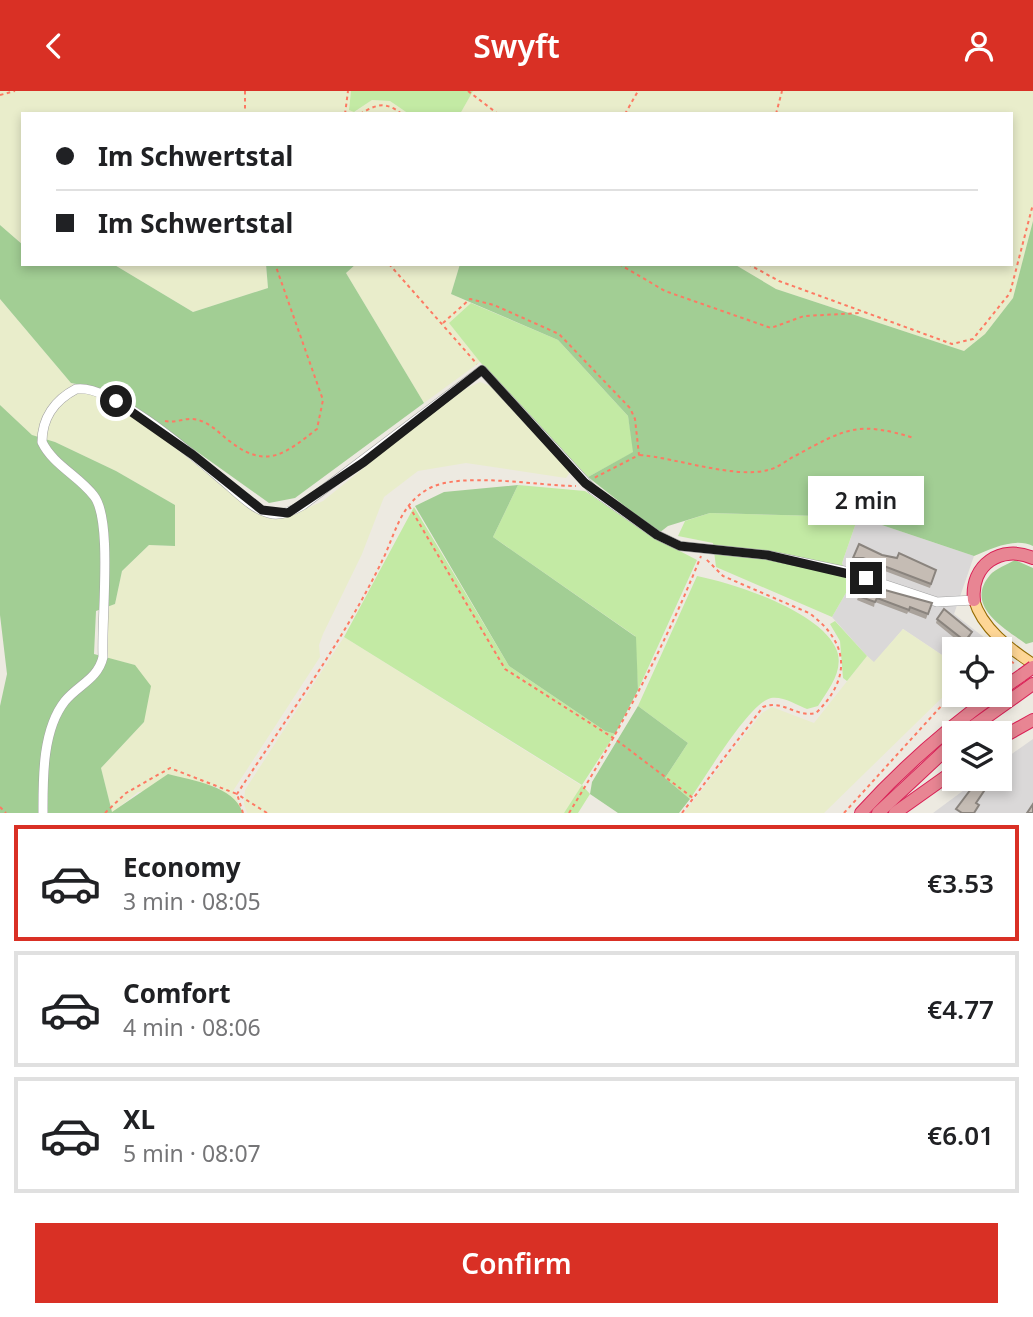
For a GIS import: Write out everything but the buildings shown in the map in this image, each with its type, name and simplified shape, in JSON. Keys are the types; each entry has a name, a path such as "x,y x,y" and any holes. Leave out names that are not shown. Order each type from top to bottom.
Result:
{"highway":[{"path":"974,600 974,583 987,561 1011,553 1033,558"},
{"path":"1012,682 1033,666"},
{"path":"981,721 1033,684"},
{"path":"860,813 911,761 977,707"},
{"path":"1012,732 1033,720"},
{"path":"877,813 942,753"},
{"path":"895,813 942,780"}],"main road":[{"path":"974,600 982,618 1001,637"},
{"path":"1012,644 1033,655"},
{"path":"1012,651 1033,666"}],"street":[{"path":"43,813 43,784 54,717 66,699 101,667 103,657 105,522 94,496 54,459 42,442 46,417 58,402 76,389 100,392 156,427 262,510 288,513 364,462 482,370 585,483 657,535 680,546 702,552 767,555 844,572 937,602 974,600"}],"path":[{"path":"0,95 15,91"},
{"path":"244,91 245,112"},
{"path":"345,112 348,91"},
{"path":"468,91 495,112"},
{"path":"626,112 638,91"},
{"path":"777,112 782,91"},
{"path":"363,112 376,104 387,104 399,112"},
{"path":"752,266 779,281 952,344 973,339 1010,293 1033,204"},
{"path":"160,419 168,423 184,417 202,421 233,444 257,457 282,455 317,429 323,400 276,266"},
{"path":"391,266 482,370"},
{"path":"622,266 665,291 771,328 813,314 865,313"},
{"path":"443,323 470,299 494,305 559,334 630,408 635,419 639,455"},
{"path":"237,794 367,592 399,518 409,505 429,488 450,482 577,486 639,455 673,458 711,469 768,470 838,432 878,427 914,438"},
{"path":"409,505 505,669 615,739 693,798"},
{"path":"569,813 615,739 673,625 702,552 723,576 809,613 821,622 836,639 841,664 839,680 816,713 806,715 780,704 763,707 682,813"},
{"path":"844,813 942,705"},
{"path":"105,813 137,786 170,768 237,794 267,813"},
{"path":"237,794 243,813"},
{"path":"0,807 6,813"}],"shaded area":[{"path":"858,517 974,556 954,614 984,637 942,637 942,655 903,629 874,663 832,617 850,586 842,563"},
{"path":"1033,739 1033,813 933,813 963,791 1012,791 1012,754"}],"green space":[{"path":"0,91 351,91 349,109 355,112 21,112 21,243 0,225"},
{"path":"351,91 473,91 461,112 406,112 390,101 372,100 354,112 349,110"},
{"path":"473,91 1033,91 1033,221 1013,298 985,334 964,351 776,289 737,266 1013,266 1013,112 461,112"},
{"path":"372,100 390,101 406,112 355,112"},
{"path":"1033,221 1033,546 1011,543 974,556 858,517 710,513 668,526 659,533 588,477 633,452 628,416 558,340 451,294 459,266 737,266 776,289 964,351 985,334 1013,298"},
{"path":"0,225 21,243 21,266 116,266 193,312 268,288 266,266 354,266 346,273 424,403 295,498 269,503 112,391 71,383 0,299"},
{"path":"116,266 266,266 268,288 193,312"},
{"path":"354,266 459,266 451,294 471,303 449,323 480,362 424,403 346,273"},
{"path":"0,299 71,383 123,407 260,515 276,518 290,516 323,501 456,393 480,382 498,389 571,471 566,478 466,463 418,471 384,497 362,554 323,634 319,645 320,657 233,791 240,806 216,786 138,792 112,813 101,768 144,722 135,665 107,658 104,608 115,604 122,571 149,545 174,546 175,505 116,471 55,442 32,435 0,405"},
{"path":"471,303 558,340 628,416 634,452 588,477 480,362 449,323"},
{"path":"0,405 32,435 55,442 116,471 175,505 175,546 149,545 122,571 115,604 96,611 94,654 135,665 151,686 144,722 101,768 112,812 168,774 221,790 231,796 243,813 0,813 0,706 7,674 0,615"},
{"path":"518,485 585,491 649,535 697,560 638,690 635,636 493,537"},
{"path":"518,485 493,537 636,637 638,690 615,734 605,731 509,666 415,506 444,492"},
{"path":"414,507 509,666 605,731 615,734 582,785 344,637"},
{"path":"710,513 858,517 842,563 850,586 832,617 716,567 713,543 678,536 685,521"},
{"path":"1015,560 1033,568 1033,642 1026,644 990,615 982,597 983,586 990,575"},
{"path":"697,576 755,593 797,612 829,637 839,658 834,680 818,706 807,709 785,700 771,698 751,713 690,799 665,778 688,743 638,706"},
{"path":"835,621 867,656 847,681 843,678 840,641 830,624"},
{"path":"903,629 942,655 942,698 824,813 684,813 762,713 772,707 814,723 867,656 874,662"},
{"path":"344,637 582,786 564,813 247,813 244,804 245,790"},
{"path":"638,706 688,743 665,778 690,799 679,813 618,813 590,794 592,782"},
{"path":"582,785 590,794 578,813 564,813"}],"route":[{"path":"116,401 193,455 245,499 273,514 288,513 364,462 482,370 585,483 657,535 680,546 767,555 866,578"}]}
